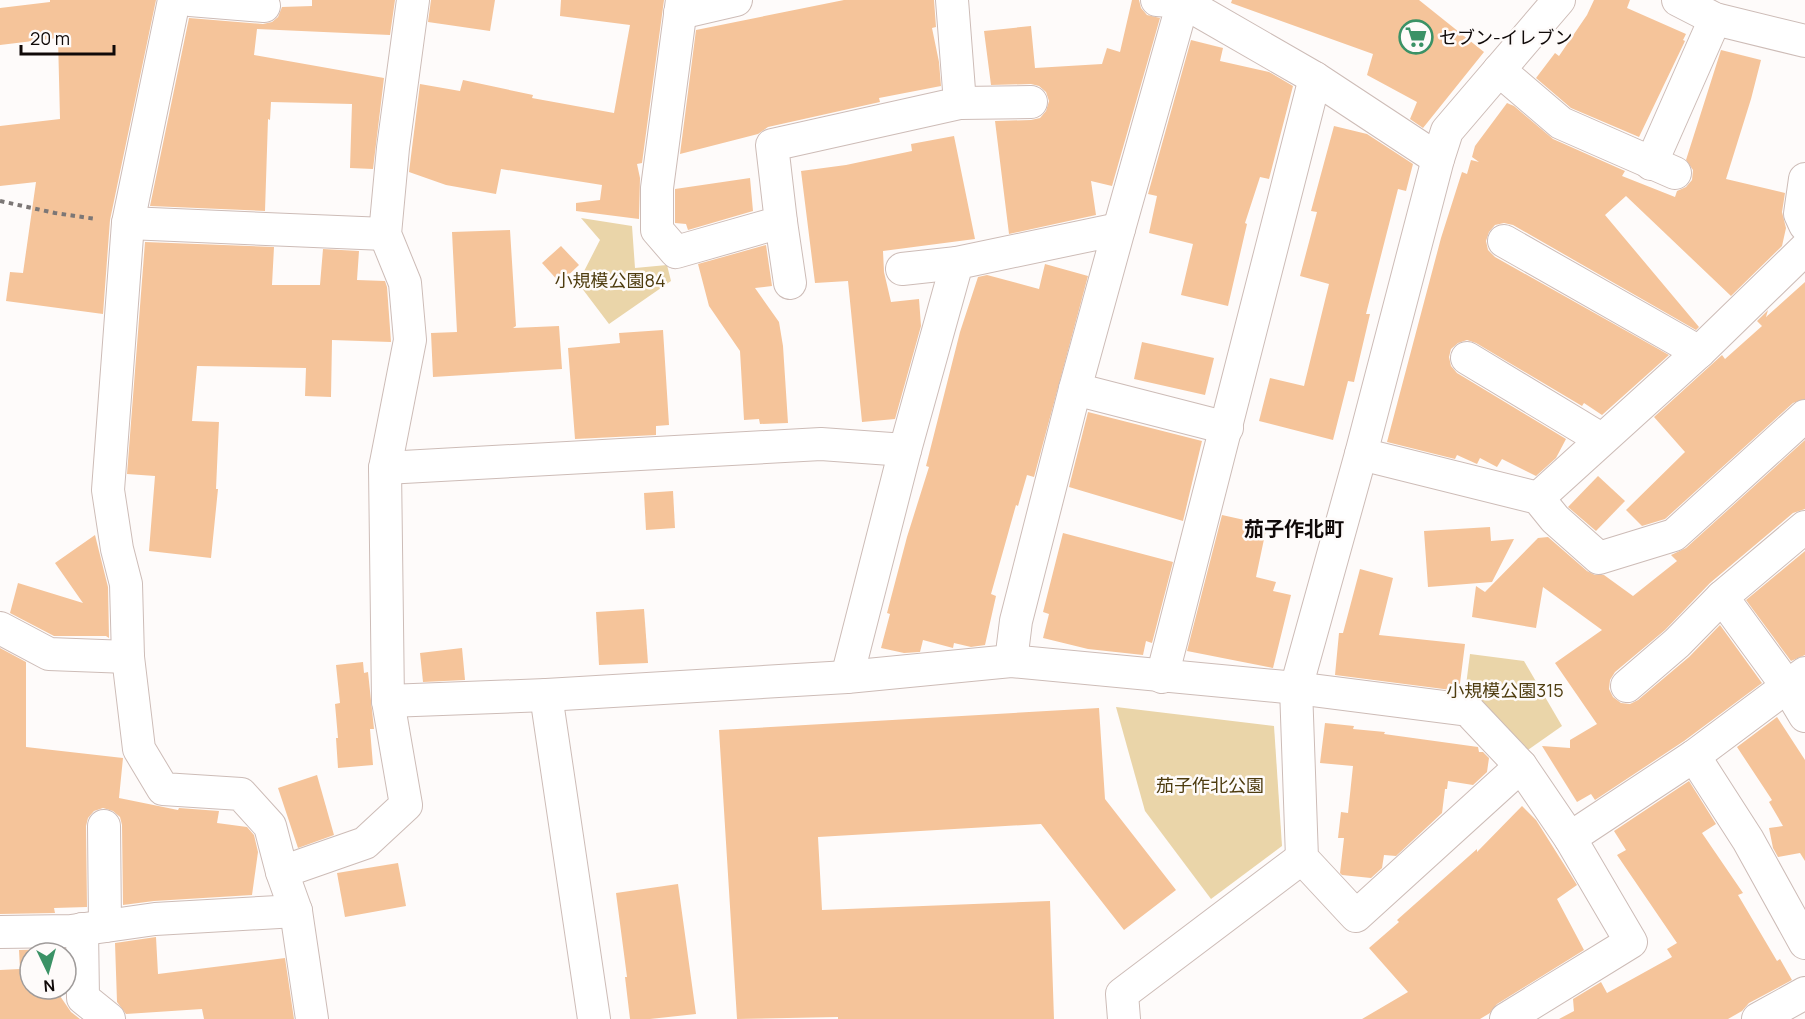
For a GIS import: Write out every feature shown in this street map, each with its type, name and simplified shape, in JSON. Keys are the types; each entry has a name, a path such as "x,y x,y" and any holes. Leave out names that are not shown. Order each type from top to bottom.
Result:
{"street":[{"path":"174,0 128,223 108,490 117,549 126,584 128,657 139,749 163,789 241,794 270,826 282,872 296,911 312,1019"},
{"path":"190,0 264,6"},
{"path":"282,872 364,843 406,805 388,701 385,468 410,340 405,283 385,234 394,137 413,0"},
{"path":"736,0 681,6 657,188 657,230 676,252 781,222"},
{"path":"952,0 960,103"},
{"path":"1521,766 1356,916 1302,858 1296,688 1361,454 1438,159 1447,131 1559,0"},
{"path":"1678,0 1715,19 1805,41"},
{"path":"1011,662 1017,621 1075,389 1119,230 1170,1 1315,78 1438,159"},
{"path":"1499,70 1561,123 1663,168 1715,19"},
{"path":"1162,677 1315,78"},
{"path":"790,283 772,145 960,103 1031,102"},
{"path":"1805,179 1800,214 1805,225"},
{"path":"128,223 385,234"},
{"path":"902,269 957,263 1119,230"},
{"path":"1504,242 1699,352"},
{"path":"1538,498 1699,352 1805,249"},
{"path":"847,677 905,450 957,263"},
{"path":"1467,358 1601,439"},
{"path":"1075,389 1227,428"},
{"path":"1361,454 1538,498 1555,519 1599,558 1674,536 1805,416"},
{"path":"385,468 821,444 905,450"},
{"path":"1627,686 1677,643 1722,597 1805,527"},
{"path":"1722,597 1796,679 1805,716"},
{"path":"0,628 49,654 128,657"},
{"path":"388,701 546,695 847,677 1011,662 1296,688 1468,710 1521,766 1570,838 1631,942 1506,1019"},
{"path":"1570,838 1694,756 1796,679"},
{"path":"546,695 594,1019"},
{"path":"1694,756 1748,840 1805,943"},
{"path":"104,826 94,927 83,998 109,1019"},
{"path":"1124,1019 1122,994 1302,858"},
{"path":"0,932 71,931 155,919 296,911"},
{"path":"1758,1019 1805,993"}],"path":[{"path":"0,201 55,213 128,223"}],"green space":[{"name":"小規模公園84","path":"581,218 632,226 635,268 667,265 671,281 609,324 578,283 600,240"},
{"name":"小規模公園315","path":"1470,654 1524,661 1562,726 1525,752 1465,693"},
{"name":"茄子作北公園","path":"1116,707 1274,726 1282,846 1211,899 1145,811"}],"building":[{"path":"50,0 156,0 110,220 103,314 6,301 10,272 23,273 36,182 0,186 0,126 60,119 58,38 0,45 0,8 50,2"},
{"path":"312,0 395,0 390,35 257,29 254,55 384,78 373,169 350,168 352,104 271,102 270,120 268,119 265,211 150,206 189,18 263,24 272,22 278,17 282,7 312,6"},
{"path":"431,0 495,0 490,31 428,22"},
{"path":"561,0 664,0 642,163 637,164 640,178 639,219 576,211 576,203 600,200 602,185 501,169 496,194 446,185 409,172 420,84 460,91 463,80 533,95 532,98 614,113 630,25 560,16"},
{"path":"844,0 934,0 936,27 932,28 941,86 879,98 880,102 768,127 758,134 680,154 696,30"},
{"path":"1132,0 1139,0 1141,8 1147,15 1160,18 1112,186 1091,181 1096,215 1009,234 995,121 1040,118 1046,111 1049,101 1046,92 1039,86 1031,84 991,85 984,31 1031,26 1035,68 1102,64 1107,48 1120,52"},
{"path":"1232,0 1419,0 1484,52 1423,128 1410,119 1417,102 1367,75 1373,54 1231,3"},
{"path":"1594,0 1630,0 1627,8 1686,34 1683,40 1685,41 1639,137 1571,108 1536,78 1555,53 1559,56 1587,15"},
{"path":"1191,40 1223,48 1220,61 1269,72 1293,86 1269,179 1260,177 1245,223 1247,224 1228,306 1181,295 1193,244 1149,233 1157,196 1148,194"},
{"path":"1721,50 1761,60 1726,179 1785,193 1782,212 1786,228 1782,246 1731,296 1626,196 1605,215 1699,327 1696,330 1513,225 1504,223 1495,225 1486,241 1488,250 1495,257 1669,355 1602,415 1584,403 1582,406 1476,343 1467,340 1451,349 1449,357 1451,366 1457,373 1566,439 1556,458 1536,476 1502,459 1497,467 1480,458 1477,464 1457,455 1455,459 1387,442 1441,238 1462,172 1467,174 1471,160 1479,162 1472,157 1475,146 1507,103 1514,106 1553,139 1625,171 1622,176 1675,197 1677,191 1686,187 1692,180 1693,170 1686,160"},
{"path":"1334,126 1367,134 1413,164 1406,191 1398,189 1366,314 1370,314 1354,382 1348,381 1333,440 1259,421 1270,378 1304,386 1329,284 1300,276 1317,212 1311,211"},
{"path":"954,136 975,239 883,251 884,272 891,302 919,299 921,326 895,419 862,422 848,281 815,283 801,171 846,165 912,151 911,144"},
{"path":"750,178 753,211 688,230 686,224 675,223 675,189"},
{"path":"510,230 516,326 513,328 559,326 562,369 433,377 431,333 457,332 452,232"},
{"path":"145,242 274,247 272,285 320,285 323,249 359,251 357,280 385,281 387,287 391,342 332,340 331,397 305,396 306,368 197,366 192,421 219,422 216,489 218,489 211,558 149,551 155,476 127,474"},
{"path":"766,245 772,286 755,288 779,322 783,346 788,423 760,424 759,419 744,420 740,351 709,306 698,264"},
{"path":"561,246 579,265 560,283 542,263"},
{"path":"1045,264 1088,276 1034,477 1027,475 1018,506 1016,505 991,594 996,596 985,645 971,647 954,643 953,648 923,640 920,652 904,653 881,648 890,614 887,613 907,537 929,467 926,466 960,332 978,277 987,275 1039,289"},
{"path":"1805,282 1805,399 1793,403 1665,519 1642,526 1626,510 1685,452 1654,417 1722,355 1725,359 1762,326 1757,321 1768,310 1766,317"},
{"path":"663,330 669,425 656,426 656,435 575,439 568,348 620,343 619,333"},
{"path":"1142,342 1214,358 1205,395 1134,379"},
{"path":"1088,412 1202,441 1183,521 1069,487"},
{"path":"1805,440 1805,509 1793,513 1710,583 1665,630 1615,672 1610,680 1609,689 1613,697 1621,703 1630,704 1638,700 1689,657 1720,625 1762,683 1684,741 1595,800 1591,794 1577,802 1542,746 1570,748 1570,740 1597,724 1555,663 1602,630 1543,587 1536,628 1472,617 1476,586 1485,592 1538,538 1548,537 1587,571 1595,575 1604,575 1633,596 1677,561 1671,555 1686,548"},
{"path":"1598,476 1625,501 1596,531 1568,507"},
{"path":"673,491 675,528 646,530 644,493"},
{"path":"1222,515 1267,525 1256,577 1276,582 1273,591 1291,595 1273,668 1187,651"},
{"path":"1490,527 1491,541 1514,539 1492,582 1428,587 1424,531"},
{"path":"1063,533 1173,562 1152,643 1146,641 1143,655 1088,649 1043,638 1049,614 1043,612"},
{"path":"95,535 108,587 109,638 106,636 54,636 10,613 18,583 83,603 55,563"},
{"path":"1805,551 1805,655 1791,661 1746,600"},
{"path":"1360,569 1393,578 1379,635 1465,644 1459,691 1335,675 1339,633 1343,633"},
{"path":"644,609 648,663 599,665 596,612"},
{"path":"0,648 26,662 26,747 123,758 119,798 178,810 179,808 219,811 217,823 247,827 254,835 258,852 252,895 123,905 122,825 120,817 113,811 103,808 94,811 88,818 86,826 87,907 54,908 55,913 0,914"},
{"path":"462,648 465,680 423,682 420,653"},
{"path":"363,662 364,673 368,672 374,729 370,729 373,765 338,768 335,704 340,703 336,665"},
{"path":"1099,708 1105,799 1176,890 1124,930 1041,824 818,837 822,910 1050,901 1054,1019 838,1019 838,1017 737,1019 719,730"},
{"path":"1777,717 1805,760 1805,861 1800,853 1778,857 1773,848 1769,828 1783,826 1769,802 1772,800 1737,747"},
{"path":"1325,723 1478,747 1479,752 1483,752 1489,758 1487,772 1473,785 1448,781 1442,813 1396,856 1384,855 1382,868 1371,878 1342,875 1340,873 1344,838 1338,838 1341,812 1348,813 1353,766 1320,763"},
{"path":"317,775 334,835 298,848 278,788"},
{"path":"1689,781 1716,824 1702,833 1743,893 1738,895 1777,961 1780,959 1792,980 1749,1003 1742,1011 1728,1019 1559,1019 1574,1011 1573,999 1601,982 1607,993 1672,957 1667,949 1677,943 1617,855 1626,850 1614,831"},
{"path":"1522,806 1536,820 1577,885 1557,899 1584,950 1497,1004 1490,1013 1480,1019 1362,1019 1408,992 1369,948 1477,849 1477,852"},
{"path":"398,863 406,906 345,917 337,873"},
{"path":"678,884 696,1014 630,1019 616,893"},
{"path":"156,937 158,974 285,958 294,1019 204,1019 202,1009 126,1014 117,1002 115,943"},
{"path":"18,969 18,1001 63,1001 71,1012 80,1019 0,1019 0,970"}],"place":[{"name":"セブン-イレブン","path":"1416,37"}],"district":[{"name":"茄子作北町","path":"1294,528"}]}
